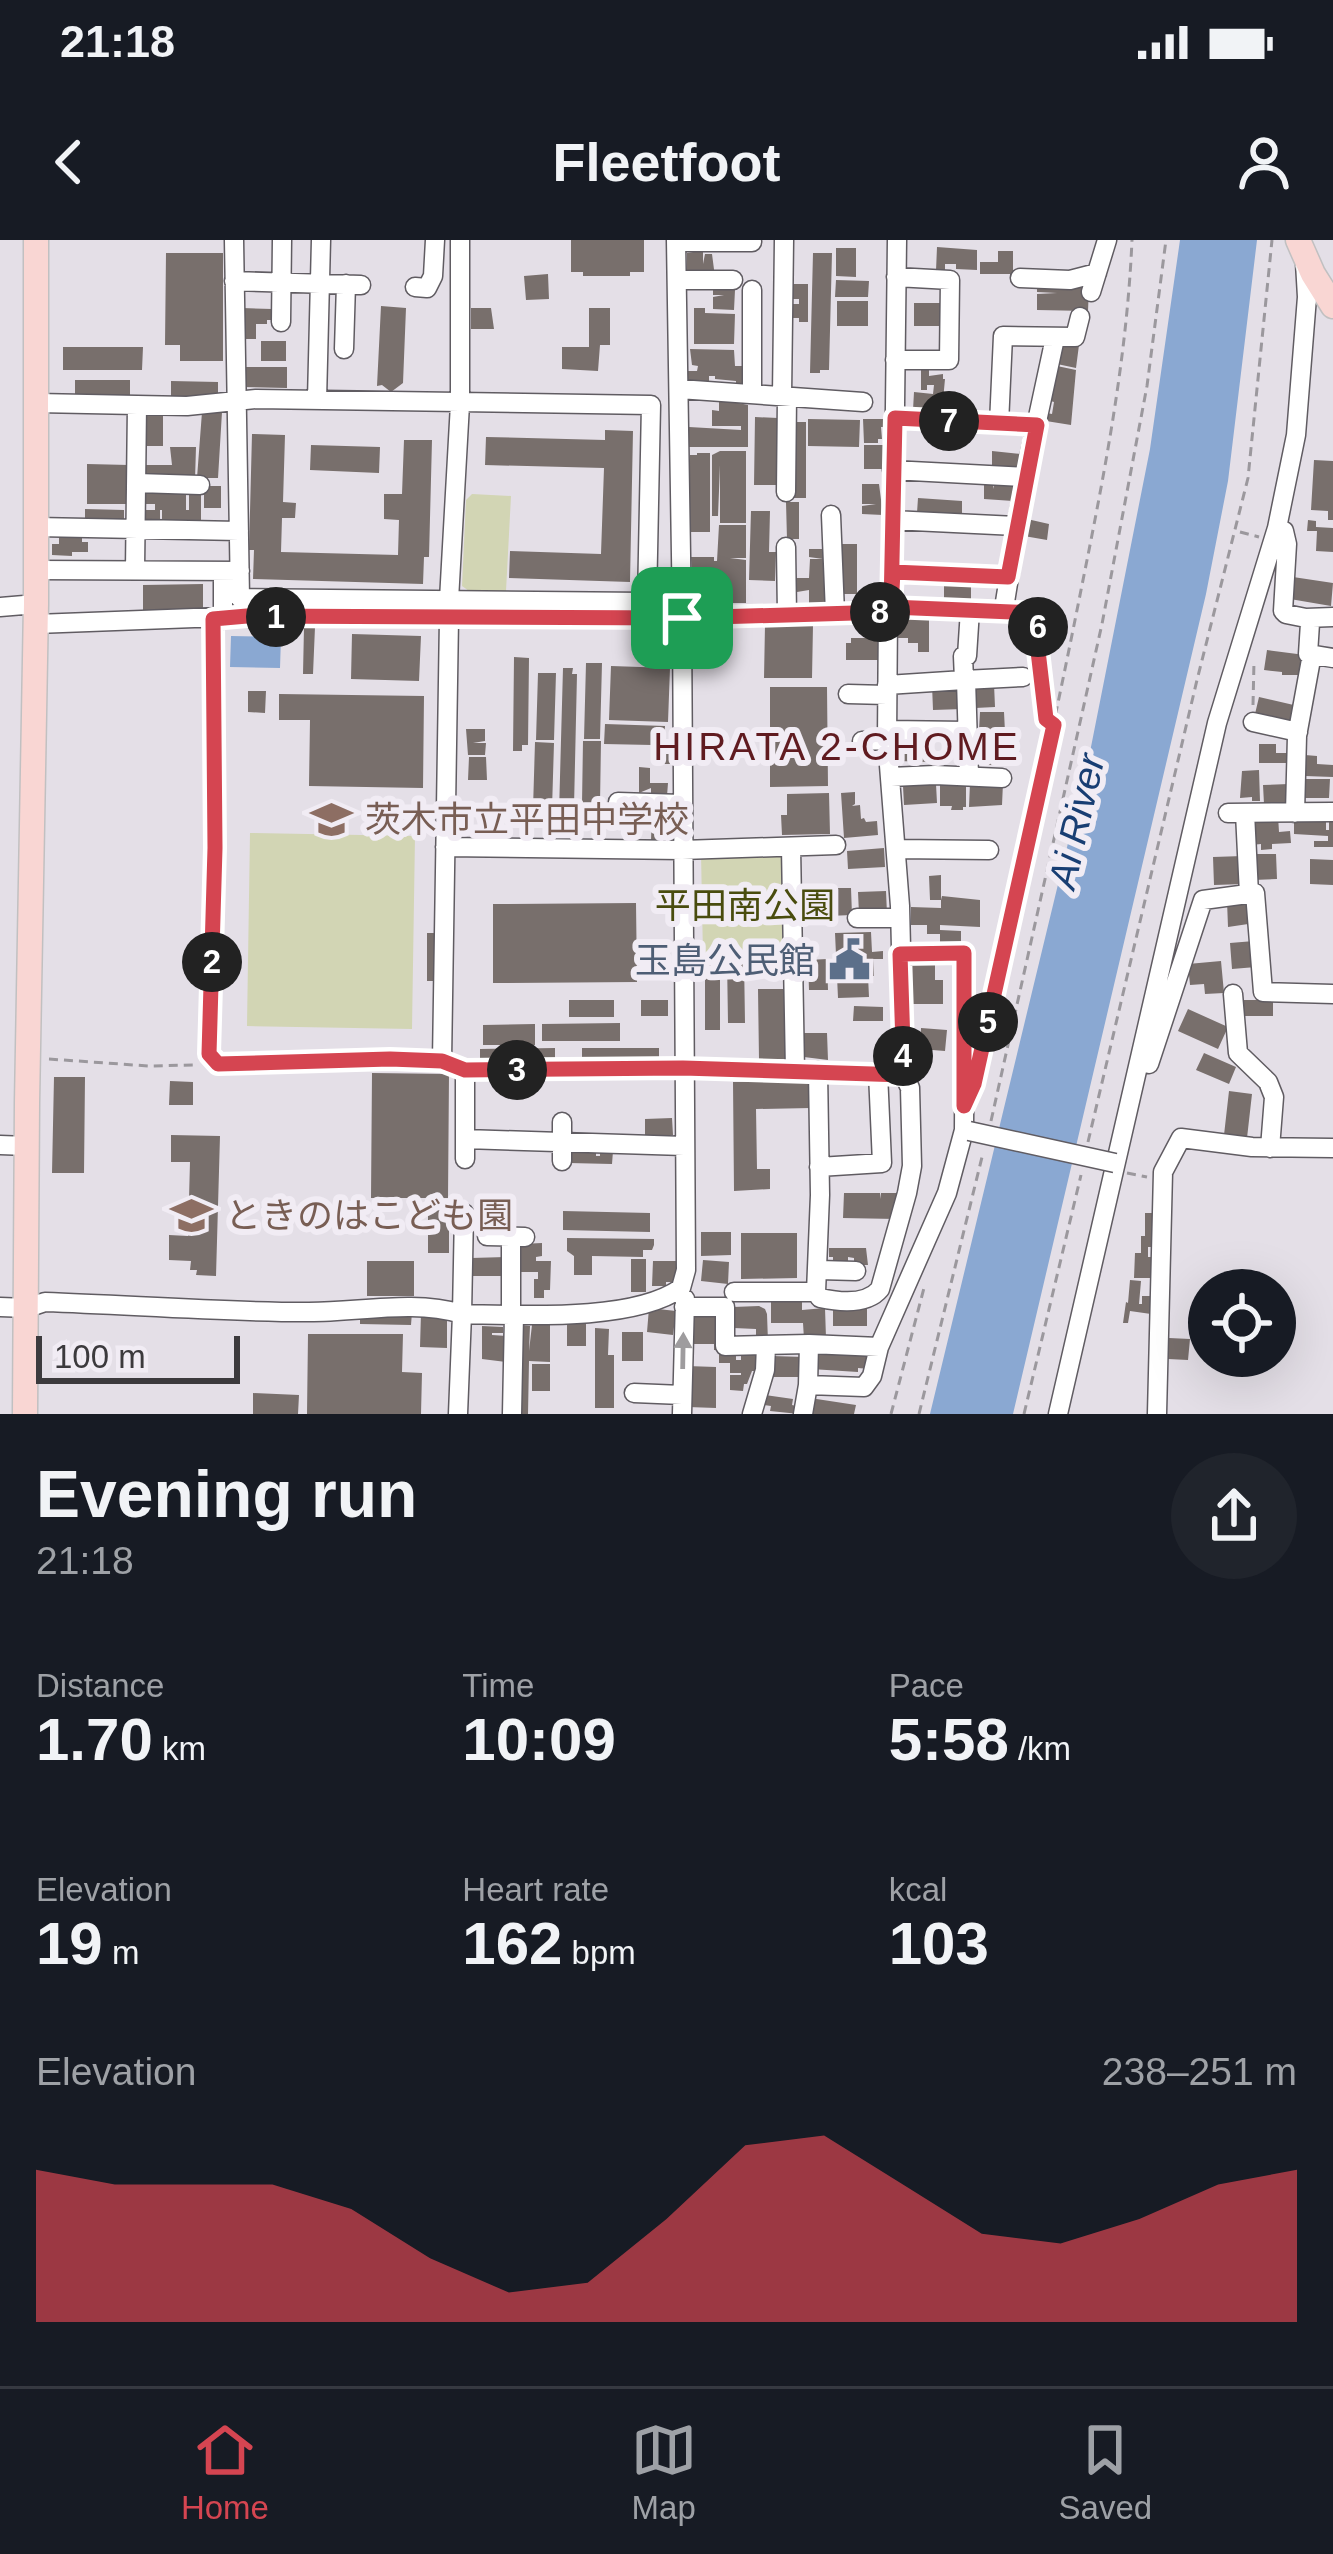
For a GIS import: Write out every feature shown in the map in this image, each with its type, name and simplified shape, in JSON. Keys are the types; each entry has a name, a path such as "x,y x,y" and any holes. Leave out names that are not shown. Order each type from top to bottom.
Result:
{"main road":[{"path":"26,1414 37,240"},
{"path":"1302,242 1313,274 1333,306"}],"street":[{"path":"234,240 238,531 218,619 209,1054 218,1064 390,1059 442,1061 465,1070 683,1068 904,1075"},
{"path":"281,322 282,240"},
{"path":"317,400 321,240"},
{"path":"415,287 427,288 433,277 435,240"},
{"path":"442,1061 460,240"},
{"path":"784,240 786,492"},
{"path":"818,1071 816,1292 830,1300 865,1300 880,1289 912,1166 896,849 884,782 893,572 897,240"},
{"path":"1020,278 1094,283 1107,240"},
{"path":"634,1393 682,1404 686,1270 676,241 752,242"},
{"path":"1058,1414 1217,723 1275,534 1296,435 1307,297 1302,242"},
{"path":"895,360 949,360 950,280 896,278"},
{"path":"677,280 734,280"},
{"path":"234,281 354,284 344,349"},
{"path":"752,290 752,394"},
{"path":"999,424 1004,313"},
{"path":"1004,336 1075,337 1080,316"},
{"path":"1004,602 1055,338"},
{"path":"679,389 862,401"},
{"path":"0,607 36,614 218,619 647,602 651,405 317,400 187,406 37,403"},
{"path":"135,570 136,405"},
{"path":"895,418 1037,425"},
{"path":"892,470 1025,476"},
{"path":"136,483 200,484"},
{"path":"831,515 835,614"},
{"path":"892,520 1016,526"},
{"path":"37,527 238,531"},
{"path":"1275,534 1284,531 1287,544 1283,610 1306,618 1333,616"},
{"path":"786,547 787,615"},
{"path":"37,570 231,571"},
{"path":"231,571 240,598 449,609 682,618 889,610 1038,613"},
{"path":"893,572 1008,577"},
{"path":"969,776 963,656 967,656 970,610"},
{"path":"1306,618 1310,623 1308,653 1333,658"},
{"path":"1294,813 1298,732 1312,654"},
{"path":"848,694 1023,677"},
{"path":"1253,722 1298,732"},
{"path":"862,741 887,735 968,731"},
{"path":"884,782 1002,778"},
{"path":"618,802 682,804"},
{"path":"1249,894 1236,813 1333,812"},
{"path":"445,847 682,850 836,845"},
{"path":"791,847 795,1071"},
{"path":"896,849 988,850"},
{"path":"1131,1094 1144,1079 1203,900 1255,893 1263,992 1333,994"},
{"path":"857,918 900,918"},
{"path":"808,1385 865,1387 872,1376 879,1347 947,1193 966,1130 964,953 900,954"},
{"path":"1233,994 1238,1053 1268,1082 1274,1097 1270,1148"},
{"path":"465,1070 465,1149 562,1142 684,1146"},
{"path":"819,1167 881,1162 878,1073"},
{"path":"966,1130 1114,1166"},
{"path":"1157,1414 1162,1180 1181,1138 1270,1148 1333,1148"},
{"path":"0,1145 27,1146"},
{"path":"458,1414 464,1213"},
{"path":"487,1236 518,1237 512,1414"},
{"path":"819,1270 856,1271"},
{"path":"734,1292 816,1292"},
{"path":"0,1307 27,1308 45,1302 313,1312 415,1306 512,1315 620,1310 669,1297 725,1307 725,1346 879,1347"},
{"path":"803,1414 809,1344"},
{"path":"752,1414 766,1345"}],"path":[{"path":"979,1061 1054,725 1108,451 1126,333 1132,240"},
{"path":"990,1127 1102,624 1148,386 1166,240"},
{"path":"1086,1151 1249,478 1272,240"},
{"path":"1236,531 1275,534"},
{"path":"1038,613 1046,719 1054,725"},
{"path":"1253,722 1249,720 1256,698 1252,668 1256,653"},
{"path":"29,1058 148,1066 218,1064"},
{"path":"919,1414 984,1149"},
{"path":"1114,1166 1162,1180"},
{"path":"1024,1414 1082,1172"},
{"path":"891,1414 923,1290"}],"green space":[{"path":"472,494 511,496 506,591 469,591 462,586 466,500"},
{"path":"250,833 415,836 412,1029 247,1026"},
{"name":"平田南公園","path":"780,852 786,857 788,954 703,956 701,853"}],"water":[{"name":"Ai River","path":"1180,240 1257,240 1228,481 1206,594 1013,1414 930,1414 1090,752 1150,449"},
{"path":"231,636 281,637 280,668 230,667"}],"building":[{"path":"571,240 644,240 644,272 583,276 583,272 571,272"},
{"path":"937,247 977,250 977,270 945,264 945,271 936,271"},
{"path":"836,248 856,248 856,277 836,276"},
{"path":"703,249 703,264 705,254 712,254 715,277 687,272 687,253"},
{"path":"998,251 1013,251 1013,274 980,274 980,262 998,262"},
{"path":"166,253 223,253 223,361 180,361 180,345 165,345"},
{"path":"813,253 832,253 829,370 820,373 810,373"},
{"path":"548,274 549,299 526,300 524,276"},
{"path":"836,280 869,281 868,297 835,297"},
{"path":"792,284 808,284 808,322 791,318 792,304 799,304 799,299 792,299"},
{"path":"1037,285 1089,286 1088,311 1037,310 1037,294 1057,293 1037,292"},
{"path":"713,290 735,290 734,310 713,309 713,297 724,295 713,295"},
{"path":"837,301 868,301 868,326 837,326"},
{"path":"914,303 946,303 942,326 914,326"},
{"path":"381,306 406,308 403,383 391,392 377,386"},
{"path":"242,308 272,309 272,320 256,324 256,339 242,339"},
{"path":"471,308 491,308 494,329 471,329"},
{"path":"589,308 610,308 610,345 600,345 598,371 562,369 562,347 589,347"},
{"path":"694,308 735,314 734,344 694,344"},
{"path":"261,341 286,341 286,361 261,361"},
{"path":"1063,342 1079,345 1076,368 1057,364"},
{"path":"63,347 143,347 142,370 63,370"},
{"path":"690,349 734,350 735,366 749,366 747,385 709,376 704,385 692,385 688,371 697,371 698,366 692,365"},
{"path":"1057,366 1076,370 1071,425 1046,421 1047,413 1052,414 1054,402 1047,400"},
{"path":"241,367 287,367 287,388 241,387"},
{"path":"921,369 929,369 929,376 943,374 942,411 913,410 914,392 933,394 934,385 921,390"},
{"path":"75,380 130,380 130,395 75,396"},
{"path":"171,381 218,382 218,396 171,396"},
{"path":"719,399 748,405 748,447 689,447 689,427 741,430 741,426 712,426 712,410 719,411"},
{"path":"202,412 222,412 218,478 197,478"},
{"path":"141,414 163,414 163,446 141,446"},
{"path":"755,417 778,418 778,485 754,485"},
{"path":"808,419 860,420 859,447 808,446"},
{"path":"863,419 884,419 878,443 864,443"},
{"path":"793,422 806,422 806,498 793,498"},
{"path":"605,430 633,431 630,582 509,578 510,551 601,554 604,468 485,465 486,437 605,440"},
{"path":"252,434 285,435 283,502 296,503 295,518 282,518 281,552 398,555 399,520 384,519 384,494 402,494 404,440 432,440 429,557 424,557 423,584 253,579 254,550 249,550"},
{"path":"311,445 380,447 379,473 310,470"},
{"path":"864,445 887,445 884,469 864,469"},
{"path":"170,447 196,447 195,480 143,481 143,465 172,465"},
{"path":"746,451 746,523 720,523 720,465 718,516 712,516 712,455"},
{"path":"992,451 1021,454 1017,470 992,468"},
{"path":"710,453 710,532 690,532 690,455"},
{"path":"1314,460 1333,461 1333,520 1328,520 1328,511 1311,510"},
{"path":"87,464 129,465 128,504 87,504"},
{"path":"984,481 992,481 994,489 994,481 1015,481 1013,501 984,499"},
{"path":"862,484 879,484 883,515 862,514 862,506 876,504 862,504"},
{"path":"204,486 221,486 221,508 204,508"},
{"path":"141,491 186,494 186,510 189,495 201,494 201,525 162,522 162,510 160,522 140,522 140,510 155,510 155,504 141,504"},
{"path":"918,498 962,501 962,517 917,513"},
{"path":"786,502 799,502 799,539 787,539"},
{"path":"85,509 124,510 124,523 85,523"},
{"path":"751,511 770,511 769,552 776,552 775,581 749,580"},
{"path":"1027,519 1049,524 1047,540 1024,536"},
{"path":"1308,520 1316,521 1316,527 1333,528 1333,552 1316,551 1317,531 1307,531"},
{"path":"719,525 746,525 746,558 730,558 746,560 746,603 717,603 717,585 693,585 691,557 717,561"},
{"path":"59,535 82,535 88,552 52,555 52,544 59,544"},
{"path":"842,544 857,544 857,594 842,594"},
{"path":"809,549 827,549 827,604 809,604 809,590 791,593 791,578 809,578 810,559 823,559 809,557"},
{"path":"1293,577 1333,583 1331,606 1290,599"},
{"path":"203,584 203,611 143,611 143,585"},
{"path":"944,584 971,585 971,602 944,601"},
{"path":"895,614 929,618 929,652 918,652 918,643 895,635"},
{"path":"765,625 813,625 812,678 764,678"},
{"path":"304,627 315,627 313,674 303,674"},
{"path":"352,634 421,636 419,681 351,679"},
{"path":"851,638 879,638 882,660 846,660 846,643"},
{"path":"1267,650 1305,655 1302,675 1264,670"},
{"path":"514,657 529,658 528,745 522,745 522,751 513,751"},
{"path":"586,663 602,663 600,739 584,739"},
{"path":"611,666 670,668 668,722 609,720"},
{"path":"563,668 573,668 572,674 577,674 574,807 568,807 568,813 559,813"},
{"path":"538,673 556,673 554,740 536,740"},
{"path":"961,683 963,709 933,710 932,685"},
{"path":"994,684 995,707 975,708 976,685"},
{"path":"770,687 827,687 828,786 770,787"},
{"path":"248,691 266,691 265,713 248,712"},
{"path":"279,694 424,696 423,788 309,786 310,720 279,720"},
{"path":"1259,697 1298,706 1293,728 1255,714"},
{"path":"980,712 1004,712 1005,732 979,730"},
{"path":"605,724 665,726 664,750 672,750 671,764 652,764 652,745 604,744"},
{"path":"466,729 485,729 485,741 473,743 486,743 485,755 468,755"},
{"path":"929,736 931,762 897,761 896,738"},
{"path":"583,741 601,741 600,804 582,804"},
{"path":"979,741 994,741 994,765 973,765 973,746 979,746"},
{"path":"535,742 554,743 552,809 533,809"},
{"path":"1259,744 1276,744 1276,753 1290,753 1290,763 1259,763"},
{"path":"1305,755 1317,756 1317,764 1333,765 1333,777 1305,776"},
{"path":"469,757 486,757 487,780 468,780"},
{"path":"639,767 650,768 650,783 668,783 667,796 651,796 651,788 639,793"},
{"path":"1259,770 1260,801 1240,798 1242,771"},
{"path":"1302,779 1330,779 1329,798 1302,798"},
{"path":"940,781 966,781 963,810 940,806"},
{"path":"970,783 1003,783 1002,805 969,807"},
{"path":"936,784 937,803 904,805 903,786"},
{"path":"1289,784 1290,806 1264,804 1263,785"},
{"path":"855,792 852,806 860,805 861,819 866,822 877,821 878,835 844,838 841,793"},
{"path":"829,793 830,834 782,835 787,794"},
{"path":"652,810 670,811 673,837 651,841"},
{"path":"1294,815 1326,815 1329,830 1329,815 1333,815 1333,847 1314,847 1314,841 1328,841 1328,836 1294,834"},
{"path":"1278,816 1279,832 1290,831 1291,843 1261,850 1261,844 1251,845 1249,819"},
{"path":"884,848 885,867 848,869 847,851"},
{"path":"1253,854 1276,854 1277,879 1253,880"},
{"path":"1243,856 1244,884 1214,885 1213,857"},
{"path":"1310,859 1333,860 1333,885 1310,884"},
{"path":"941,875 941,900 930,900 929,876"},
{"path":"851,888 852,915 828,916 827,892"},
{"path":"886,891 887,914 859,914 858,892"},
{"path":"942,896 980,900 980,927 940,925 940,930 961,931 961,947 940,947 940,934 927,934 927,925 911,925 911,907 941,908"},
{"path":"1252,899 1255,923 1228,927 1227,901"},
{"path":"636,903 637,982 493,983 493,904"},
{"path":"871,932 872,952 883,951 883,959 873,959 869,997 838,998 835,933"},
{"path":"427,933 435,933 435,981 427,981"},
{"path":"1254,941 1256,967 1232,969 1230,943"},
{"path":"910,958 935,958 935,980 943,980 943,1004 913,1004"},
{"path":"727,959 744,959 745,1023 728,1023"},
{"path":"827,959 828,990 809,990 808,960"},
{"path":"705,960 720,960 720,1030 705,1030"},
{"path":"1221,961 1224,993 1205,994 1204,984 1190,985 1188,964"},
{"path":"758,989 785,989 786,1059 759,1059"},
{"path":"569,1000 614,1000 614,1017 569,1017"},
{"path":"641,1000 668,1000 668,1016 641,1016"},
{"path":"1238,1000 1273,1000 1273,1016 1238,1016"},
{"path":"854,1006 883,1007 883,1021 853,1021"},
{"path":"1188,1009 1228,1027 1218,1049 1178,1031"},
{"path":"620,1023 620,1041 542,1041 542,1024"},
{"path":"535,1024 535,1045 483,1045 483,1025"},
{"path":"921,1028 947,1030 945,1051 920,1049"},
{"path":"804,1033 827,1033 828,1060 804,1057"},
{"path":"555,1048 555,1063 480,1064 480,1049"},
{"path":"582,1048 659,1048 659,1063 582,1064"},
{"path":"1204,1053 1236,1067 1229,1084 1196,1070"},
{"path":"372,1073 449,1074 448,1198 371,1198"},
{"path":"54,1077 85,1077 84,1173 52,1173"},
{"path":"170,1081 193,1082 193,1105 169,1105"},
{"path":"811,1081 811,1108 756,1109 757,1169 770,1169 770,1189 734,1191 733,1082"},
{"path":"1229,1091 1252,1094 1247,1138 1224,1135"},
{"path":"672,1118 673,1135 645,1136 645,1119"},
{"path":"171,1135 220,1136 216,1276 196,1275 197,1270 190,1270 191,1261 169,1260 169,1235 188,1236 190,1162 171,1162"},
{"path":"569,1151 596,1151 600,1156 613,1151 612,1164 569,1163"},
{"path":"844,1193 880,1193 881,1199 881,1193 897,1193 896,1219 843,1218"},
{"path":"428,1208 449,1208 449,1253 428,1253"},
{"path":"563,1211 650,1213 650,1232 563,1230"},
{"path":"1145,1213 1156,1213 1157,1247 1148,1247 1148,1257 1155,1257 1155,1278 1134,1278 1135,1253 1141,1253 1141,1236 1145,1236"},
{"path":"701,1232 731,1232 731,1255 701,1256"},
{"path":"741,1233 797,1233 797,1278 741,1279"},
{"path":"567,1238 654,1239 654,1245 652,1250 643,1250 643,1257 592,1256 592,1275 574,1275"},
{"path":"542,1243 542,1256 536,1261 551,1261 550,1290 544,1290 544,1298 534,1298 538,1272 516,1272 516,1257 521,1257 521,1244"},
{"path":"829,1248 866,1248 868,1265 854,1265 854,1258 848,1257 848,1264 833,1264"},
{"path":"506,1257 506,1276 472,1276 471,1258"},
{"path":"631,1259 646,1259 646,1292 631,1292"},
{"path":"703,1260 729,1262 728,1284 701,1281"},
{"path":"367,1261 414,1261 414,1296 367,1296"},
{"path":"653,1261 677,1261 675,1282 652,1286"},
{"path":"1130,1280 1141,1281 1139,1304 1142,1296 1154,1296 1151,1314 1130,1311 1128,1323 1123,1323 1128,1303"},
{"path":"771,1301 802,1301 802,1310 825,1308 826,1338 804,1339 803,1323 771,1323"},
{"path":"833,1304 867,1304 867,1326 833,1326"},
{"path":"759,1306 767,1314 768,1342 756,1343 756,1329 734,1328 733,1307"},
{"path":"649,1308 676,1311 673,1335 647,1332"},
{"path":"360,1311 412,1312 411,1325 360,1324"},
{"path":"421,1313 447,1314 447,1348 420,1347"},
{"path":"690,1313 722,1313 736,1360 741,1360 741,1351 759,1349 759,1371 752,1371 743,1391 730,1390 730,1375 741,1373 730,1373 730,1363 719,1363 714,1344 689,1344"},
{"path":"586,1323 586,1346 567,1346 567,1324"},
{"path":"521,1325 530,1326 529,1351 532,1325 550,1325 550,1362 529,1361 528,1414 517,1414"},
{"path":"482,1326 503,1327 503,1333 492,1335 507,1336 506,1362 482,1359"},
{"path":"595,1328 609,1329 614,1408 595,1408"},
{"path":"622,1332 643,1332 643,1361 622,1361"},
{"path":"308,1334 403,1334 402,1372 422,1373 421,1414 307,1414"},
{"path":"1169,1338 1188,1339 1188,1360 1168,1359"},
{"path":"812,1347 870,1350 869,1369 811,1369"},
{"path":"772,1356 804,1357 804,1377 770,1377"},
{"path":"532,1364 550,1364 550,1391 532,1391"},
{"path":"687,1366 716,1367 716,1408 688,1407"},
{"path":"253,1393 299,1395 298,1414 253,1414"},
{"path":"765,1395 793,1399 799,1414 770,1411 771,1406 764,1405"},
{"path":"810,1398 856,1405 854,1414 807,1414"}],"place":[{"name":"茨木市立平田中学校","path":"331,819"},
{"name":"玉島公民館","path":"849,960"},
{"name":"ときのはこども園","path":"191,1215"}],"district":[{"name":"HIRATA 2-CHOME","path":"837,746"}],"route":[{"path":"682,618 213,619 215,848 209,1054 218,1064 390,1059 442,1061 465,1070 683,1068 904,1075 900,954 964,953 964,1106 974,1084 1054,725 1046,719 1038,613 891,607 895,418 1037,425 1008,577 893,572 891,607 888,612 682,618"}]}
